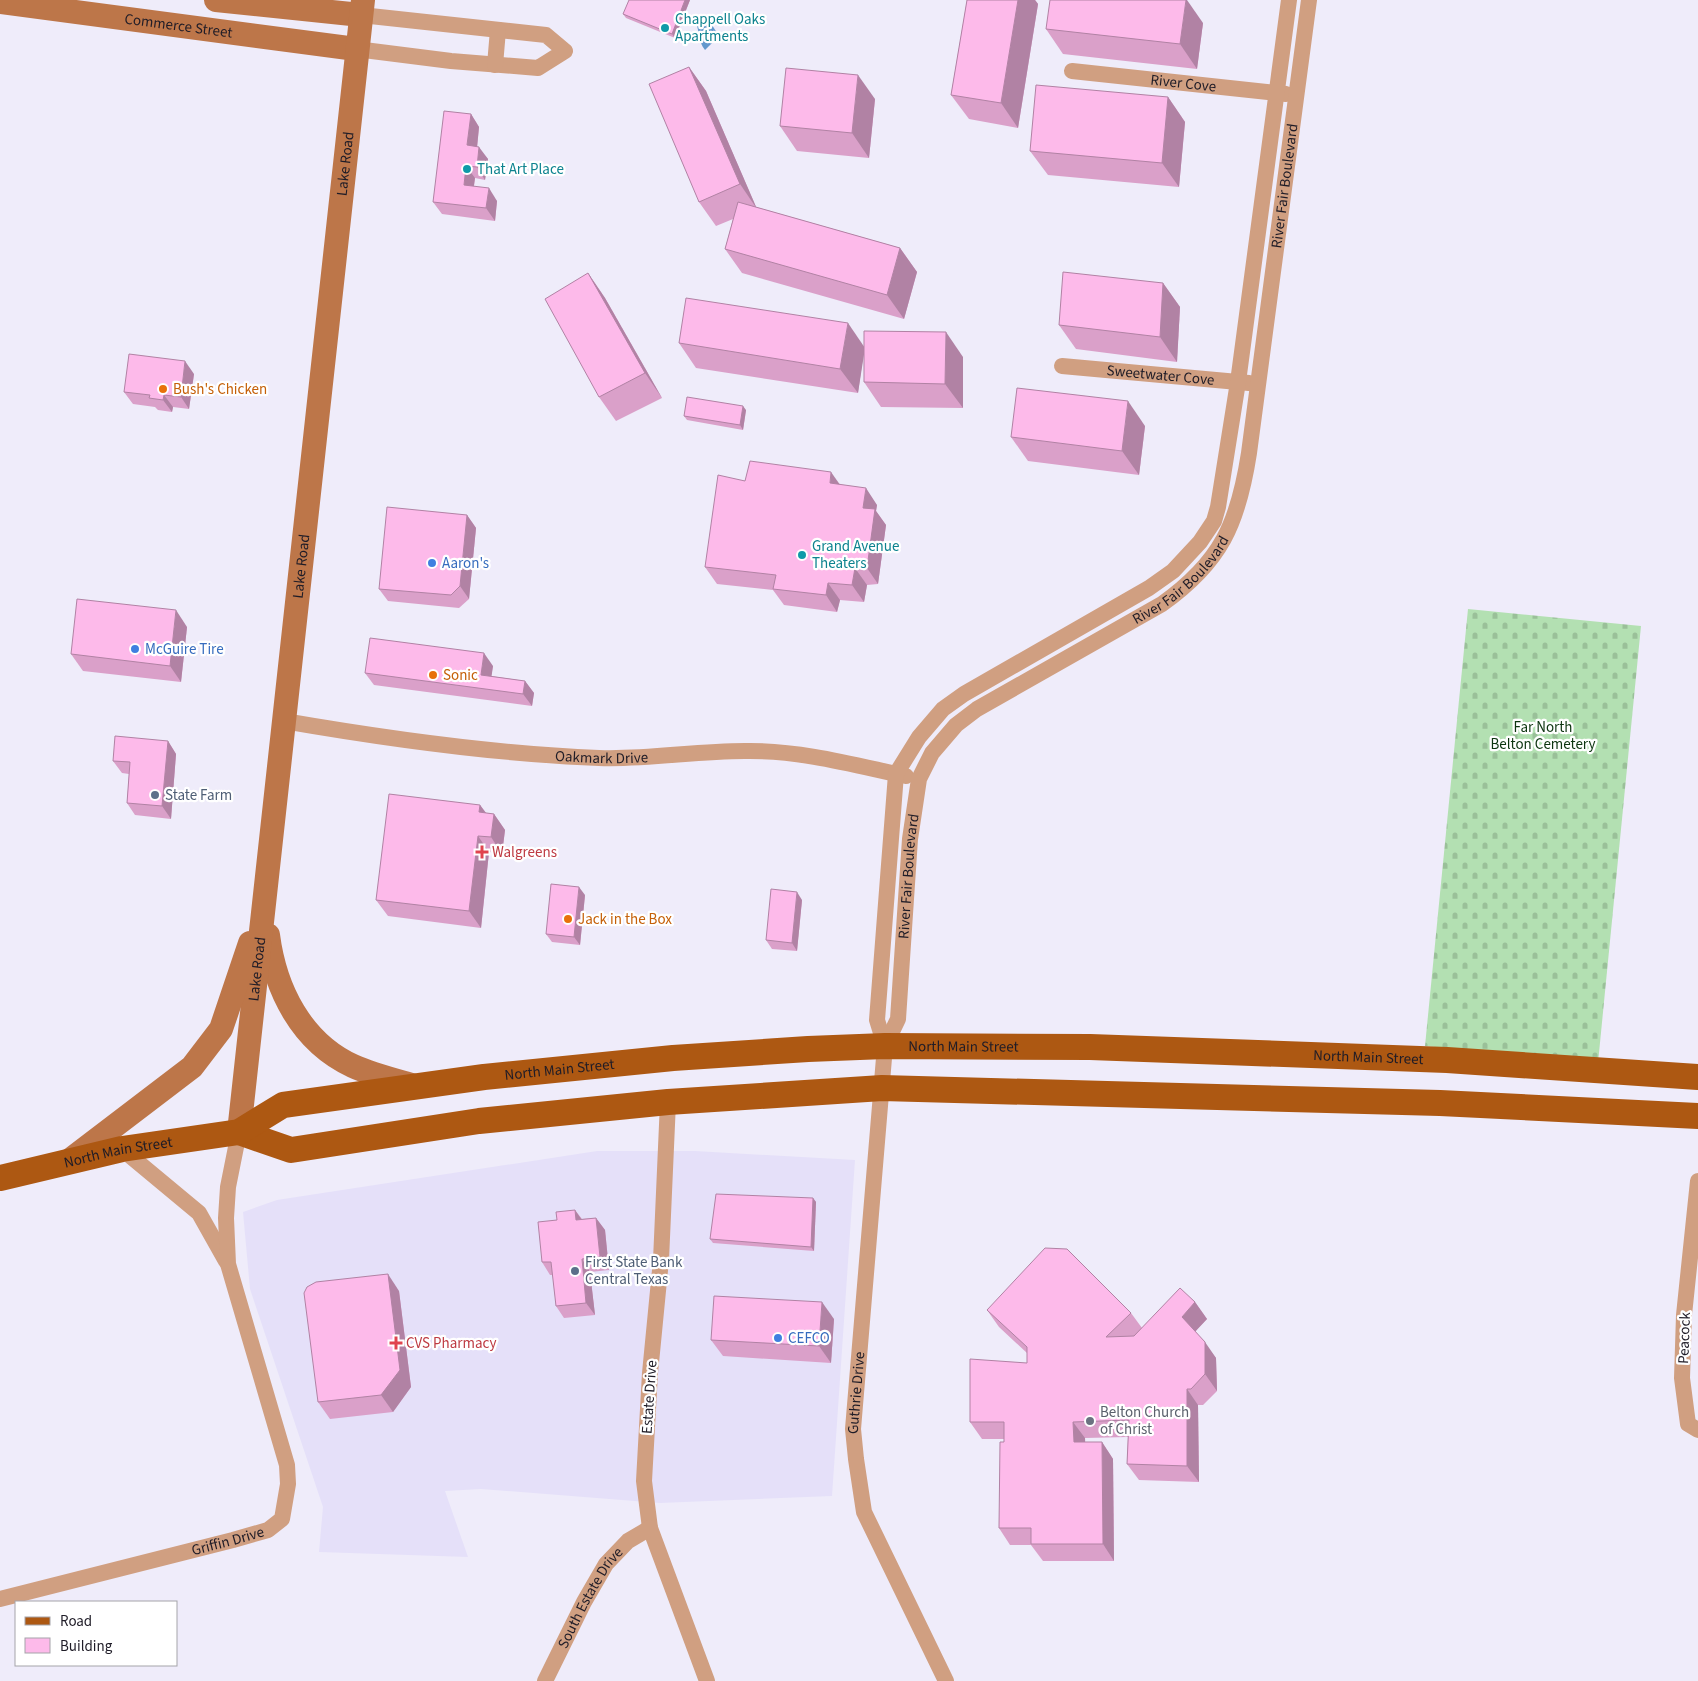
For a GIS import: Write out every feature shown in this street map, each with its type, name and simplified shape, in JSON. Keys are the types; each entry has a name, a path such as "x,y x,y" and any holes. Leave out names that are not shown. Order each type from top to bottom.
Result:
{"main road":[{"path":"216,0 362,8"},
{"name":"Commerce Street","path":"0,2 119,9 356,49"},
{"name":"Lake Road","path":"239,1132 356,49 362,8"},
{"path":"264,901 272,961 283,994 303,1027 327,1050 351,1065 415,1086"},
{"path":"70,1160 192,1067 221,1029 264,901"},
{"name":"North Main Street","path":"0,1178 122,1149 239,1132 282,1105 484,1077 673,1058 885,1046 1090,1047 1438,1060 1698,1077"},
{"name":"North Main Street","path":"239,1132 291,1150 479,1121 668,1102 882,1088 1440,1102 1698,1116"}],"street":[{"name":"River Fair Boulevard","path":"885,1046 877,1020 896,774 919,737 943,709 964,694 1149,588 1173,571 1200,542 1214,521 1218,507 1238,382 1289,0"},
{"name":"River Fair Boulevard","path":"882,1088 885,1046 898,1018 910,838 919,779 932,753 956,725 977,709 1162,604 1186,587 1214,556 1227,536 1245,480 1309,0"},
{"path":"356,49 538,68 565,51 546,35 498,30 362,8"},
{"path":"495,65 498,30"},
{"name":"River Cove","path":"1072,71 1277,92 1296,96"},
{"name":"Sweetwater Cove","path":"1062,366 1259,384"},
{"path":"1200,542 1214,556"},
{"name":"Oakmark Drive","path":"284,721 377,737 542,755 601,758 692,752 785,752 855,763 919,779"},
{"name":"Guthrie Drive","path":"882,1088 853,1429 857,1469 864,1512 880,1550 946,1681"},
{"name":"Estate Drive","path":"668,1102 661,1260 650,1373 644,1481 650,1528 707,1681"},
{"name":"Griffin Drive","path":"228,1264 226,1218 228,1187 239,1132"},
{"name":"Griffin Drive","path":"0,1599 233,1540 268,1530 282,1519 288,1484 288,1465 228,1264 199,1213 122,1149"},
{"name":"Peacock","path":"1698,1181 1684,1315 1682,1378 1688,1424 1698,1430"},
{"name":"South Estate Drive","path":"545,1681 584,1602 606,1564 628,1541 650,1528"}],"shaded area":[{"path":"597,1151 695,1151 855,1160 832,1496 660,1503 481,1489 445,1491 468,1557 319,1552 323,1507 250,1289 243,1212 277,1200"}],"green space":[{"name":"Far North Belton Cemetery","path":"1468,609 1641,626 1598,1063 1425,1046"}],"water":[{"path":"702,14 712,17 712,25 717,33 712,43 705,50 701,43 696,23 698,17"}],"building":[{"name":"Chappell Oaks Apartments","path":"629,0 685,0 672,34 623,14"},
{"path":"967,0 1018,0 1001,103 951,95"},
{"path":"1050,0 1186,0 1180,44 1046,29"},
{"path":"689,67 740,184 699,202 649,84"},
{"path":"786,68 858,75 852,133 780,126"},
{"path":"1036,85 1168,97 1162,163 1030,151"},
{"path":"444,111 471,114 467,145 479,147 477,167 466,166 464,185 489,188 486,208 433,202"},
{"path":"738,202 900,248 887,295 725,249"},
{"path":"1063,272 1163,283 1160,337 1059,325"},
{"path":"588,273 645,373 599,397 545,299"},
{"path":"686,298 848,323 840,369 679,343"},
{"path":"864,331 946,332 945,384 864,382"},
{"path":"129,354 185,361 181,397 164,395 163,400 149,398 150,395 124,392"},
{"path":"1017,388 1128,401 1122,451 1011,437"},
{"path":"687,397 743,406 740,425 684,416"},
{"name":"Grand Avenue Theaters","path":"750,461 831,472 830,483 866,488 863,508 875,509 867,568 855,568 852,585 828,583 826,595 773,589 776,575 705,567 718,475 745,481"},
{"name":"Aaron's","path":"387,507 467,515 460,586 451,595 379,589"},
{"name":"McGuire Tire","path":"77,599 176,610 170,666 71,654"},
{"path":"370,638 484,653 481,675 525,681 523,694 365,673"},
{"name":"State Farm","path":"115,736 168,741 162,806 127,803 130,762 113,761"},
{"name":"Walgreens","path":"389,794 480,805 479,812 494,814 491,837 478,836 469,911 376,900"},
{"name":"Jack in the Box","path":"551,884 579,887 574,937 546,934"},
{"path":"771,889 797,892 792,943 766,940"},
{"path":"716,1194 813,1198 811,1247 710,1239"},
{"name":"First State Bank Central Texas","path":"575,1210 576,1220 596,1218 600,1257 582,1259 586,1303 556,1306 551,1262 542,1262 538,1222 557,1220 556,1212"},
{"name":"Belton Church of Christ","path":"1045,1248 1067,1249 1131,1313 1106,1337 1134,1336 1180,1288 1195,1302 1182,1317 1205,1342 1205,1374 1191,1389 1187,1389 1187,1466 1127,1464 1129,1420 1073,1422 1074,1442 1102,1442 1103,1544 1031,1544 1031,1528 999,1528 1000,1442 1004,1442 1004,1422 970,1422 970,1359 1027,1363 1027,1347 987,1310"},
{"name":"CVS Pharmacy","path":"388,1274 400,1370 381,1395 318,1402 304,1293 307,1287 316,1282"},
{"path":"714,1296 822,1302 819,1346 711,1340"}],"place":[{"name":"Chappell Oaks Apartments","path":"665,28"},
{"name":"That Art Place","path":"467,169"},
{"name":"Bush's Chicken","path":"163,389"},
{"name":"Grand Avenue Theaters","path":"802,555"},
{"name":"Aaron's","path":"432,563"},
{"name":"McGuire Tire","path":"135,649"},
{"name":"Sonic","path":"433,675"},
{"name":"State Farm","path":"155,795"},
{"name":"Walgreens","path":"482,852"},
{"name":"Jack in the Box","path":"568,919"},
{"name":"First State Bank Central Texas","path":"575,1271"},
{"name":"CEFCO","path":"778,1338"},
{"name":"CVS Pharmacy","path":"396,1343"},
{"name":"Belton Church of Christ","path":"1090,1421"}]}
